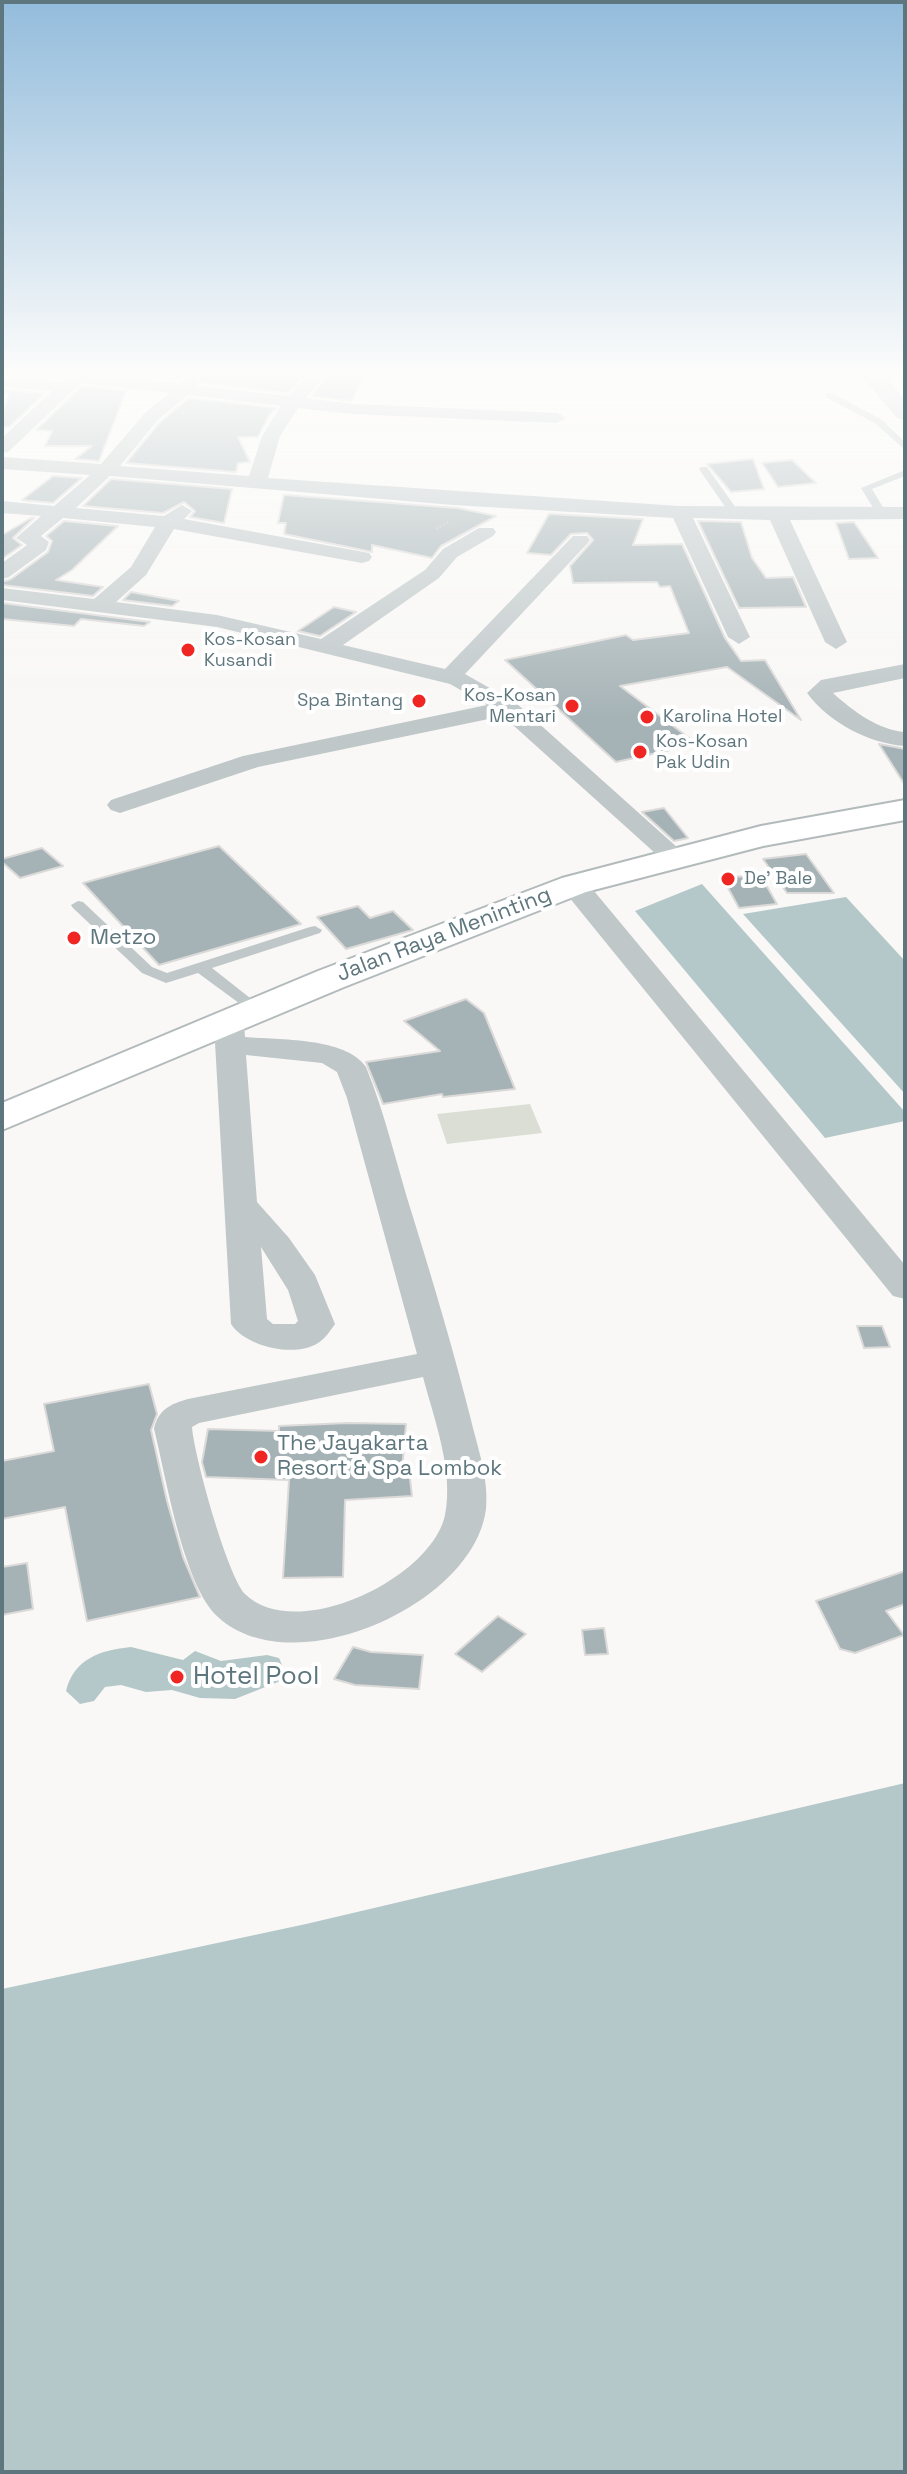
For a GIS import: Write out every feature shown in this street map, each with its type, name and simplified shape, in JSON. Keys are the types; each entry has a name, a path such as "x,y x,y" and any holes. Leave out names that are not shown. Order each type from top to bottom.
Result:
{"highway":[{"name":"Jalan Raya Meninting","path":"2,1118 240,1027 331,979 574,885 675,857 849,818 905,810"}],"street":[{"path":"2,573 39,546 39,542 26,538 87,486"},
{"path":"96,608 139,571 168,522 210,486"},
{"path":"308,486 736,515 905,513"},
{"path":"2,507 168,522 362,557"},
{"path":"680,512 739,637"},
{"path":"778,516 836,642"},
{"path":"326,646 432,574 450,553 486,532"},
{"path":"450,677 580,540"},
{"path":"2,594 96,608 193,617 450,677 486,693 508,708 675,857"},
{"path":"905,671 829,685 819,693 878,735 905,739"},
{"path":"120,805 252,761 508,708"},
{"path":"574,885 905,1288"},
{"path":"242,1205 240,1027 338,1058 351,1067 439,1362 467,1495 461,1529 441,1562 427,1577 366,1612 342,1619 278,1625 254,1619 234,1609 216,1585 173,1429 175,1420 188,1412 439,1362"}],"lane":[{"path":"716,486 736,515"},
{"path":"870,486 866,488 882,514"},
{"path":"78,905 147,970 159,977 172,978 315,930"},
{"path":"202,968 240,1027"}],"shaded area":[{"path":"702,884 905,1112 905,1121 825,1138 635,911"},
{"path":"846,897 905,961 905,1094 743,914"},
{"path":"530,1104 542,1133 447,1144 437,1114"},
{"name":"Hotel Pool","path":"131,1647 183,1660 195,1651 221,1661 267,1655 279,1658 285,1672 283,1680 235,1699 200,1698 172,1690 146,1692 121,1685 105,1687 94,1701 80,1704 66,1691 75,1671 90,1658"},
{"path":"905,1783 905,2472 2,2472 2,1989 306,1924"}],"building":[{"path":"39,486 72,486 53,503 22,500"},
{"path":"103,486 232,489 224,523 190,517 195,511 184,502 163,513 83,506"},
{"path":"726,486 763,486 764,489 731,492"},
{"path":"284,495 458,508 496,516 441,546 432,558 372,545 372,552 284,534 286,523 278,523"},
{"path":"549,514 643,519 633,545 682,544 725,638 741,661 765,660 801,720 727,667 620,686 697,744 616,762 505,660 626,635 633,640 689,633 670,586 660,587 657,582 573,583 570,566 593,540 587,533 571,534 551,555 527,553"},
{"path":"34,518 13,538 22,545 2,559 2,535"},
{"path":"64,521 118,526 72,570 56,580 103,587 93,596 2,585 2,582 11,579 48,552 52,541 46,536"},
{"path":"698,521 741,522 752,558 766,578 793,577 806,607 739,608"},
{"path":"854,522 878,558 849,559 836,523"},
{"path":"131,592 179,601 172,606 123,600"},
{"path":"2,603 150,622 144,626 81,619 74,626 2,619"},
{"path":"334,607 356,612 320,636 298,631"},
{"path":"879,744 905,749 905,785"},
{"path":"664,808 688,838 674,841 642,812"},
{"path":"219,846 301,924 159,965 83,883"},
{"path":"42,848 63,866 20,878 2,862 2,859"},
{"path":"806,854 834,893 787,893 763,859"},
{"path":"761,876 777,904 739,908 722,877"},
{"path":"358,906 370,918 393,911 413,930 346,949 317,917"},
{"path":"466,999 484,1013 515,1089 443,1097 442,1094 383,1104 366,1062 440,1051 404,1021"},
{"path":"857,1326 882,1326 890,1347 864,1348"},
{"path":"149,1384 157,1414 151,1430 167,1501 183,1557 200,1597 87,1621 65,1507 2,1519 2,1461 54,1451 44,1404"},
{"path":"406,1424 402,1470 409,1470 412,1496 345,1500 343,1577 283,1578 289,1480 206,1477 202,1462 208,1429 279,1431 279,1426"},
{"path":"27,1563 33,1609 2,1615 2,1567"},
{"path":"905,1571 905,1604 886,1611 904,1635 855,1653 840,1649 816,1601"},
{"path":"498,1616 526,1634 482,1672 455,1654"},
{"path":"604,1628 608,1654 585,1655 582,1630"},
{"path":"353,1647 371,1652 423,1655 419,1689 355,1685 334,1679"}],"place":[{"name":"Kos-Kosan Kusandi","path":"188,650"},
{"name":"Spa Bintang","path":"419,701"},
{"name":"Kos-Kosan Mentari","path":"572,706"},
{"name":"Karolina Hotel","path":"647,717"},
{"name":"Kos-Kosan Pak Udin","path":"640,752"},
{"name":"De' Bale","path":"728,879"},
{"name":"Metzo","path":"74,938"},
{"name":"The Jayakarta Resort & Spa Lombok","path":"261,1457"},
{"name":"Hotel Pool","path":"177,1677"}]}
